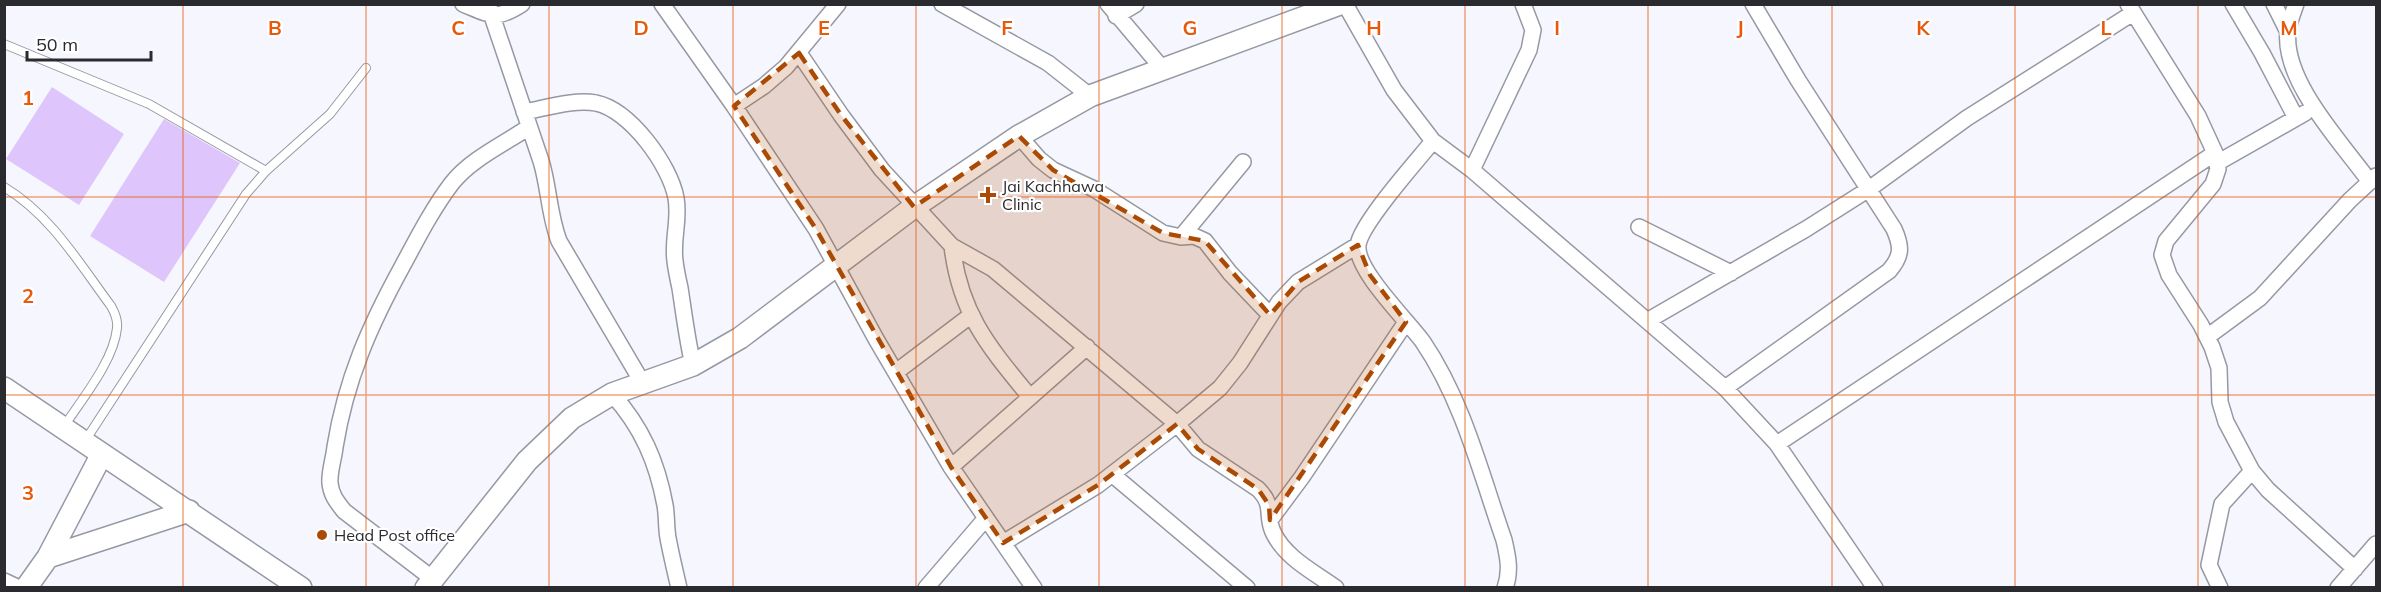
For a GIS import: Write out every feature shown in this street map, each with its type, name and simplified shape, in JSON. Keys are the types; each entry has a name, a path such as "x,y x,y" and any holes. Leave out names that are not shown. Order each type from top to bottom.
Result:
{"street":[{"path":"464,4 490,10 500,16 522,4"},
{"path":"663,4 734,106 836,264 951,467 1034,588"},
{"path":"734,106 764,86 799,53 838,4"},
{"path":"942,4 1048,63 1090,96"},
{"path":"1136,4 1112,10 1162,68"},
{"path":"529,127 477,161 453,182 418,236 370,327 350,380 343,408 330,482 334,499 344,511 429,583 527,461 572,418 612,394 693,365 740,338 914,207 1020,136 1090,96 1311,10 1340,4"},
{"path":"1346,4 1394,90 1433,141 1472,170 1725,388 1777,444 1875,588"},
{"path":"1472,170 1529,50 1533,30 1523,4"},
{"path":"1725,388 1889,271 1900,253 1900,244 1894,229 1798,80 1753,4"},
{"path":"2233,4 2262,52 2296,118"},
{"path":"2207,337 2260,298 2350,200 2373,179 2303,92 2294,72 2288,32 2274,4"},
{"path":"2288,32 2296,4"},
{"path":"1647,321 1806,229 1869,189 1967,118 2131,7 2198,116 2216,158 2218,169 2212,184 2166,241 2162,255 2169,275 2207,337 2219,368 2220,402 2226,422 2252,471 2268,490 2355,569"},
{"path":"490,10 547,182 553,226 559,241 642,382"},
{"path":"799,53 882,170 952,246 993,269 1177,424 1198,449 1258,489 1269,505 1272,530 1286,551 1336,588"},
{"path":"524,112 581,102 598,104 616,112 628,121 655,153 671,181 676,199 678,221 674,247 675,263 684,325 693,365"},
{"path":"1777,444 2216,158 2315,107"},
{"path":"1020,136 1039,159 1053,170 1094,189 1163,233 1194,237 1205,241 1230,273 1270,315"},
{"path":"1433,141 1366,226 1358,245 1361,260 1370,275 1422,341 1444,375 1504,540 1508,556 1509,577 1505,588"},
{"path":"1181,237 1243,162"},
{"path":"1639,227 1731,273"},
{"path":"1003,543 1113,475 1177,424 1220,387 1240,363 1270,315 1298,282 1358,245"},
{"path":"952,246 959,287 970,316 998,358 1030,397"},
{"path":"896,372 970,316"},
{"path":"1270,520 1302,477 1406,322"},
{"path":"951,467 1087,347"},
{"path":"4,388 301,588"},
{"path":"612,394 635,421 652,460 665,506 668,537 679,588"},
{"path":"26,588 48,557 102,454"},
{"path":"2220,588 2209,565 2222,504 2252,471"},
{"path":"1113,475 1247,588"},
{"path":"48,557 189,511"},
{"path":"926,588 986,518"},
{"path":"2338,588 2376,544"},
{"path":"4,581 19,588"}],"lane":[{"path":"4,44 149,104 266,171"},
{"path":"84,442 246,195 266,171 330,114 366,68"},
{"path":"4,187 21,197 54,230 116,315 117,326 113,347 63,428"}],"highlighted area":[{"path":"799,53 841,115 914,207 1019,136 1053,170 1163,233 1205,241 1270,315 1298,282 1358,245 1370,275 1406,322 1270,520 1269,505 1258,489 1198,449 1177,424 1098,485 1003,543 951,467 816,229 734,106"}],"building":[{"path":"52,87 124,134 79,205 6,159"},
{"path":"164,119 240,163 164,282 90,236"}],"place":[{"name":"Jai Kachhawa Clinic","path":"988,195"},
{"name":"Head Post office","path":"322,535"}]}
